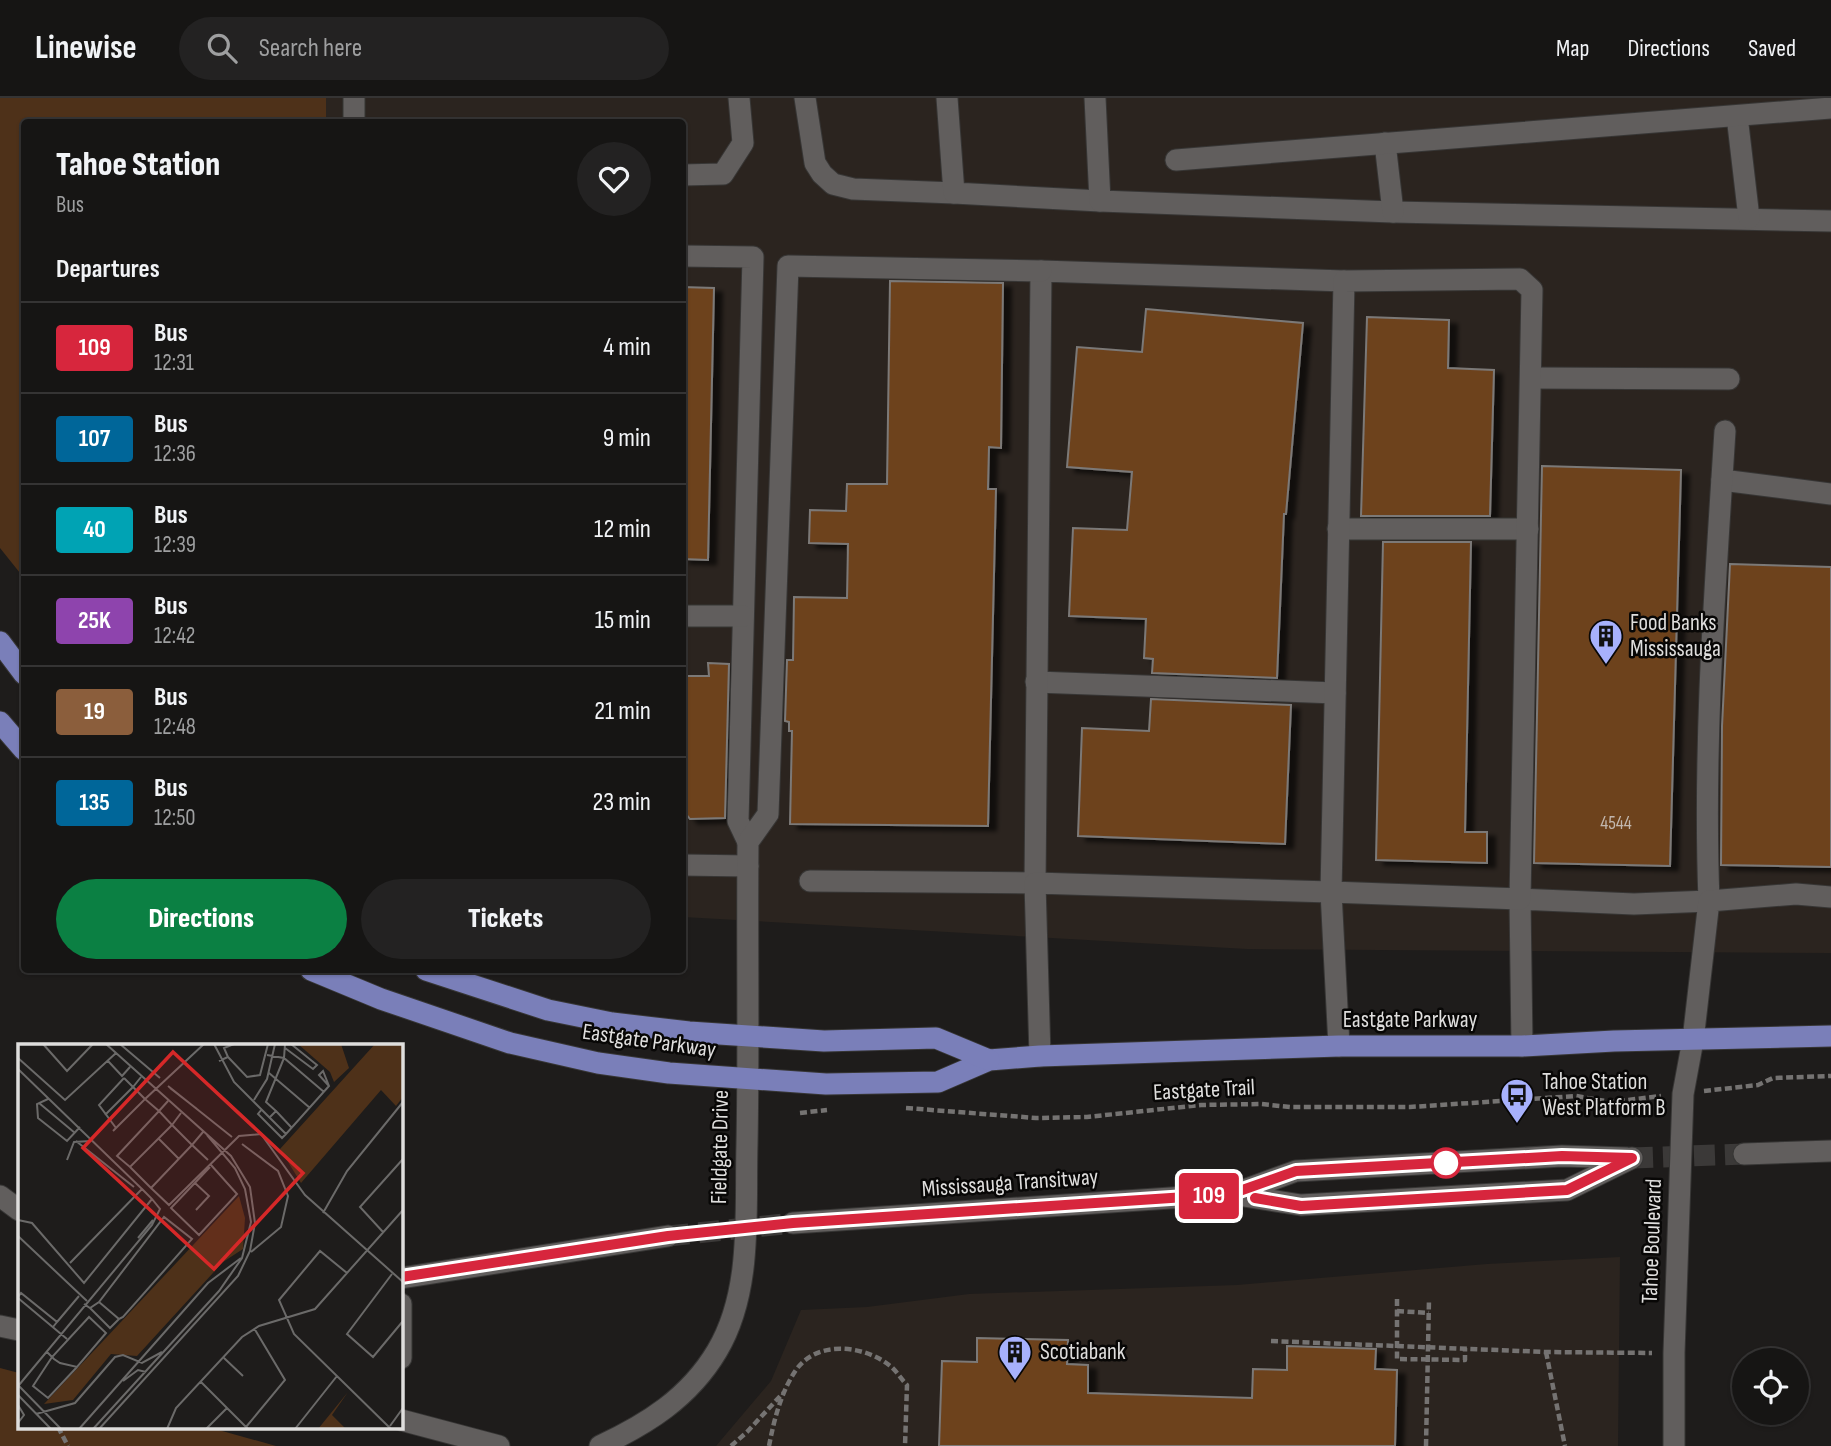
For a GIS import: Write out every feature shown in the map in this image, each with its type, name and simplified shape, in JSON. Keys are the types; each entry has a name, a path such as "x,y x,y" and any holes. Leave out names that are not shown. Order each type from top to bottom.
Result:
{"main road":[{"path":"0,642 21,670"},
{"path":"0,722 21,746"},
{"name":"Eastgate Parkway","path":"318,973 381,999 510,1043 598,1063 669,1073 826,1084 939,1082 989,1060 1040,1056 1339,1046 1522,1046 1831,1036"},
{"name":"Eastgate Parkway","path":"435,973 548,1010 612,1023 748,1037 824,1041 936,1038 989,1060"}],"street":[{"path":"354,98 354,119"},
{"path":"686,175 723,174 743,144 739,98"},
{"path":"804,98 815,163 822,174 834,184 853,189 1392,212 1831,221"},
{"path":"947,98 954,193"},
{"path":"1095,98 1100,201"},
{"path":"1176,160 1831,108"},
{"path":"1737,116 1749,218"},
{"path":"1385,143 1392,212"},
{"path":"1802,220 1831,204"},
{"name":"Fieldgate Drive","path":"600,1446 641,1426 684,1394 717,1352 735,1311 745,1235 748,842 738,821 753,257 686,256"},
{"path":"748,842 768,814 788,265 1344,281 1520,279 1532,290 1520,899 1522,1046"},
{"path":"1040,1056 1035,883 1041,271"},
{"path":"1339,1046 1331,892 1344,281"},
{"path":"1532,378 1729,379"},
{"name":"Tahoe Boulevard","path":"1674,1446 1674,1353 1683,1094 1693,1040 1709,901 1708,802 1715,586 1725,431"},
{"path":"1722,481 1831,494"},
{"path":"1338,529 1528,529"},
{"path":"686,616 743,616"},
{"path":"1036,682 1335,693"},
{"path":"686,865 748,866"},
{"path":"810,881 1035,883 1634,904 1796,894 1831,897"},
{"path":"1744,1154 1831,1151"},
{"name":"Mississauga Transitway","path":"793,1223 1231,1194 1301,1206 1567,1190 1632,1158 1562,1156 1296,1171 1231,1194"},
{"path":"0,1196 18,1209"},
{"path":"402,1278 668,1236"},
{"path":"0,1326 18,1330"},
{"path":"402,1420 499,1446"}],"path":[{"path":"1758,1085 1773,1078 1831,1076"},
{"name":"Eastgate Trail","path":"905,1108 1036,1118 1087,1117 1213,1105 1409,1107 1576,1096 1611,1102"},
{"path":"800,1113 828,1110"},
{"path":"1397,1299 1397,1359 1465,1360 1465,1348"},
{"path":"1426,1446 1429,1300"},
{"path":"1397,1311 1429,1313"},
{"path":"1271,1341 1546,1352 1674,1353"},
{"path":"769,1446 775,1413 797,1369 811,1357 829,1349 848,1348 866,1352 889,1365 907,1385 905,1446"},
{"path":"1546,1352 1565,1446"},
{"path":"731,1446 788,1387"},
{"path":"59,1428 68,1446"}],"shaded area":[{"path":"0,98 326,98 326,119 21,119 21,574 0,548"},
{"path":"326,98 1831,98 1831,953 1247,949 686,917 686,119 326,119"},
{"name":"Scotiabank","path":"1620,1257 1618,1446 716,1446 771,1381 801,1310 867,1307 969,1294 1237,1285 1487,1264"},
{"path":"0,1368 18,1373 18,1428 212,1428 276,1446 0,1446"}],"building":[{"path":"890,281 1003,283 1001,448 989,447 988,489 996,489 988,826 790,824 792,731 789,731 789,722 785,721 787,660 793,660 794,597 847,598 848,544 809,543 810,510 846,511 847,484 887,484"},
{"path":"686,287 714,288 708,560 686,559"},
{"path":"1146,309 1303,323 1284,514 1277,678 1152,673 1153,659 1144,658 1146,619 1069,616 1073,528 1127,530 1132,472 1067,467 1077,347 1142,352"},
{"path":"1367,317 1449,320 1448,368 1494,370 1490,516 1361,516"},
{"name":"Food Banks Mississauga","path":"1542,466 1681,470 1670,866 1534,863"},
{"path":"1383,542 1471,542 1465,832 1487,832 1487,863 1376,860"},
{"path":"1730,564 1831,567 1831,867 1721,865 1722,726"},
{"path":"708,663 729,664 725,818 690,819 686,814 686,676 709,676"},
{"path":"1151,699 1291,705 1285,844 1078,836 1082,728 1149,731"},
{"name":"Scotiabank","path":"977,1338 1068,1340 1067,1364 1088,1365 1088,1393 1252,1398 1253,1369 1287,1370 1287,1346 1376,1349 1375,1369 1397,1370 1395,1446 939,1446 942,1361 977,1362"}],"tunnel":[{"path":"1632,1158 1744,1154"},
{"path":"668,1236 793,1223"}],"bus line":[{"name":"109","path":"402,1277 668,1236 793,1223 1231,1194 1296,1171 1562,1156 1632,1158 1567,1190 1301,1206 1255,1198"}],"place":[{"name":"Food Banks Mississauga","path":"1606,666"},
{"name":"Tahoe Station West Platform B","path":"1517,1125"},
{"name":"Scotiabank","path":"1015,1382"}]}
